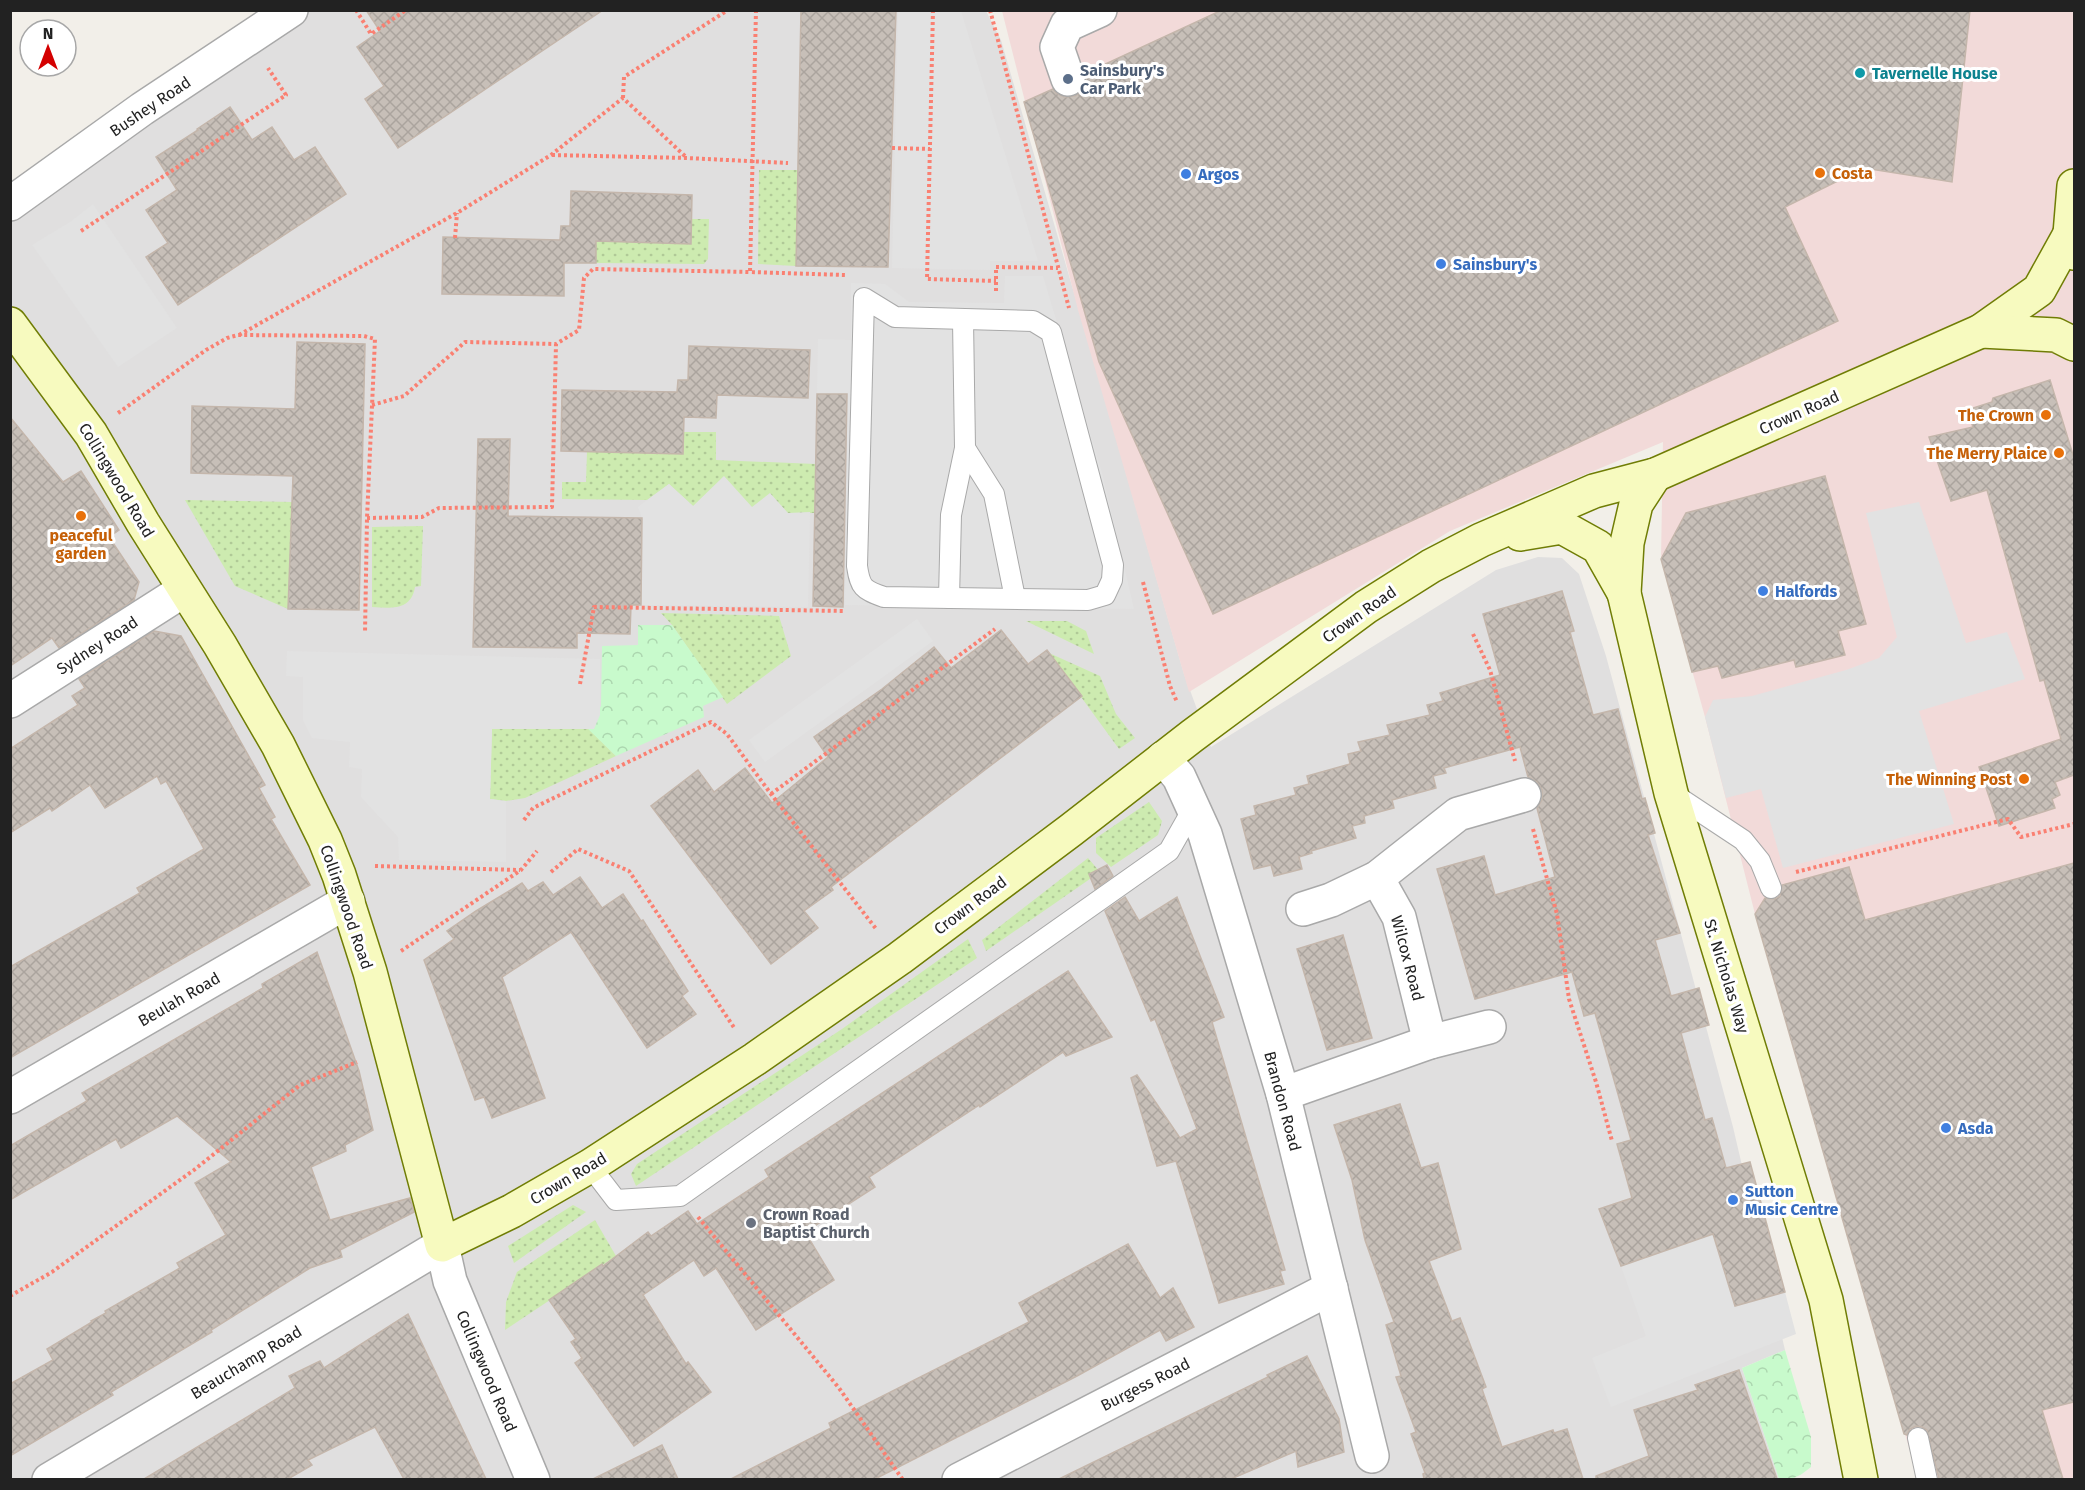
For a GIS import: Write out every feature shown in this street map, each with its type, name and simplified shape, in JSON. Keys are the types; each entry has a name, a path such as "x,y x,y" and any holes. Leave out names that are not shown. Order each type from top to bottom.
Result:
{"street":[{"name":"Bushey Road","path":"10,204 142,109 291,10"},
{"path":"1068,79 1057,47 1067,25 1100,10"},
{"path":"2072,243 2074,186"},
{"name":"Crown Road","path":"442,1245 512,1211 590,1166 755,1059 900,958 1366,607 1431,566 1481,540 1594,491 1655,475 1981,331 2039,290 2072,243"},
{"name":"Collingwood Road","path":"10,324 92,434 278,745 325,840 344,888 370,972 450,1281 532,1479"},
{"name":"Crown Road","path":"1981,331 2056,335 2074,344"},
{"name":"St. Nicholas Way","path":"1655,475 1635,504 1627,543 1624,593 1671,793 1826,1300 1854,1475"},
{"name":"Crown Road","path":"1481,540 1562,527 1598,547 1624,593"},
{"name":"Sydney Road","path":"10,701 184,590"},
{"name":"Brandon Road","path":"1163,758 1179,777 1205,834 1283,1094 1372,1456"},
{"path":"1303,909 1331,900 1377,878 1458,814 1524,795"},
{"name":"Wilcox Road","path":"1377,878 1399,917 1430,1042"},
{"name":"Beulah Road","path":"10,1097 344,888"},
{"path":"1283,1094 1430,1042 1488,1027"},
{"name":"Beauchamp Road","path":"49,1479 442,1245"},
{"name":"Burgess Road","path":"959,1479 1331,1288"}],"lane":[{"path":"864,298 895,317 963,320 1033,321 1051,332 1113,565 1112,580 1105,595 1088,600 884,597 869,592 860,583 857,566 864,298"},
{"path":"950,598 951,515 965,448 963,320"},
{"path":"965,448 994,494 1014,598"},
{"path":"1671,793 1743,840 1760,861 1771,888"},
{"path":"590,1166 616,1200 680,1196 1169,851 1194,807"},
{"path":"1918,1438 1927,1479"}],"path":[{"path":"356,10 371,34 406,10"},
{"path":"92,434 206,350 227,338 238,335 457,213 551,155 623,98 624,77 728,10"},
{"path":"750,272 756,10"},
{"path":"933,10 927,279 996,281"},
{"path":"81,231 286,95 249,39"},
{"path":"623,98 687,158"},
{"path":"892,148 930,149"},
{"path":"551,155 788,163"},
{"path":"455,238 457,213"},
{"path":"996,297 996,267 1058,268"},
{"path":"372,405 404,396 465,342 556,344 579,330 584,278 593,269 856,275"},
{"path":"238,335 364,336 375,339 367,518 365,633"},
{"path":"367,518 422,517 439,508 552,507 556,344"},
{"path":"771,794 996,628 1014,598"},
{"path":"580,684 594,607 851,611"},
{"path":"1473,634 1490,670 1557,914 1569,999 1612,1141"},
{"path":"524,820 533,808 711,722 727,734 771,794 900,958"},
{"path":"1793,873 2008,819 2021,837 2074,824"},
{"path":"551,872 578,849 629,871 755,1059"},
{"path":"370,972 521,870 537,851"},
{"path":"344,888 369,865 521,870"},
{"path":"10,1296 52,1272 185,1177 300,1086 391,1048"},
{"path":"680,1196 839,1388 903,1479"}],"shaded area":[{"path":"302,11 986,11 1001,40 1184,674 1211,747 1496,570 1538,557 1562,558 1579,574 1606,656 1733,1127 1785,1350 1742,1368 1779,1479 11,1479 10,210"},
{"path":"898,11 961,11 1038,261 990,261 990,270 892,268"},
{"path":"1002,11 2074,11 2074,1479 1918,1479 1755,914 1705,717 1661,559 1663,442 1450,531 1189,692 1078,310"},
{"path":"93,204 177,328 118,367 32,245 70,222"},
{"path":"1005,276 1043,276 1102,473 1134,609 845,605 847,395 817,394 818,339 851,340 851,283 885,284 909,302 1004,303"},
{"path":"724,476 752,507 770,493 788,513 810,512 808,607 641,605 642,518 638,507 669,484 693,506"},
{"path":"1919,502 1966,643 2007,632 2025,679 1919,711 1954,824 1783,868 1761,789 1726,798 1705,717 1713,700 1752,696 1846,670 1879,658 1897,637 1866,513"},
{"path":"917,619 933,641 765,762 749,740"},
{"path":"287,651 600,659 600,715 594,729 492,729 490,799 506,801 506,862 399,860 398,837 361,797 362,769 349,767 350,742 312,738 303,720 303,677 286,676"},
{"path":"1713,1234 1735,1306 1785,1292 1796,1334 1611,1407 1592,1358 1646,1336 1621,1266"}],"green space":[{"path":"759,170 798,170 796,266 758,264"},
{"path":"692,219 709,219 708,259 704,264 596,263 596,241 691,243"},
{"path":"684,432 716,432 716,460 816,464 816,513 788,513 752,507 693,506 669,484 647,500 562,499 562,482 586,482 587,451 683,454"},
{"path":"185,500 292,502 288,609 235,586"},
{"path":"423,526 421,586 415,587 413,595 405,604 393,607 372,607 372,527"},
{"path":"661,613 779,616 791,656 727,704 672,625"},
{"path":"1026,621 1067,621 1086,631 1094,654"},
{"path":"638,625 672,625 723,697 703,706 704,717 616,756 585,726 601,706 602,646 638,645"},
{"path":"1049,653 1100,676 1116,714 1135,738 1119,749"},
{"path":"492,729 589,729 616,756 525,798 506,801 490,799"},
{"path":"1149,802 1162,821 1158,835 1111,867 1096,853 1096,838"},
{"path":"1088,858 1100,872 986,951 982,940"},
{"path":"968,939 977,958 636,1186 631,1174 637,1164 842,1029"},
{"path":"573,1205 586,1212 514,1263 508,1246"},
{"path":"595,1220 616,1256 505,1330 506,1302 517,1272"},
{"path":"1785,1350 1811,1437 1811,1467 1796,1477 1779,1479 1742,1368"}],"building":[{"path":"366,10 603,10 398,148 365,99 384,86 357,47 380,31"},
{"path":"801,10 896,10 888,267 796,266"},
{"name":"Sainsbury's","path":"1222,10 1970,10 1952,182 1864,168 1785,207 1838,321 1213,614 1099,362 1024,102 1053,89 1064,97 1075,96 1082,91 1086,83 1086,73"},
{"path":"230,107 252,140 272,127 294,160 315,147 346,194 178,305 146,257 168,243 146,210 177,190 156,157"},
{"path":"571,191 692,195 691,244 596,241 596,263 564,263 564,296 442,294 443,237 560,240 561,226 570,226"},
{"path":"297,342 365,344 359,610 288,609 293,476 191,473 192,406 295,409"},
{"path":"689,346 810,350 808,398 717,395 716,418 684,417 683,454 561,451 562,390 677,392 678,380 688,380"},
{"path":"2050,380 2074,458 2074,775 2055,782 2060,795 2052,799 2055,808 1999,826 1979,767 2061,739 2044,680 2040,681 1987,490 1951,501 1929,437 1973,427 1967,410 1992,402 1993,398"},
{"path":"817,394 847,394 843,607 813,606"},
{"path":"10,417 63,482 81,471 119,530 109,537 139,582 134,600 59,648 52,638 10,666"},
{"path":"478,439 510,439 508,516 642,518 641,605 631,605 630,634 577,633 577,648 473,647"},
{"name":"Halfords","path":"1825,476 1866,624 1838,631 1845,655 1796,667 1794,660 1722,678 1718,666 1692,672 1661,559 1686,513"},
{"path":"1562,591 1574,631 1570,632 1593,715 1618,709 1642,799 1645,798 1655,833 1648,835 1680,933 1655,940 1671,996 1699,988 1709,1025 1681,1033 1705,1120 1712,1118 1726,1168 1750,1162 1785,1292 1735,1306 1713,1234 1621,1266 1599,1209 1632,1198 1617,1144 1631,1140 1595,1013 1584,1016 1572,972 1475,999 1437,869 1484,856 1495,895 1555,877 1537,808 1542,800 1542,790 1537,782 1528,777 1520,747 1444,768 1446,773 1433,776 1436,788 1392,800 1394,808 1364,816 1365,823 1352,826 1356,838 1311,851 1312,853 1299,857 1302,869 1274,876 1271,865 1254,869 1241,819 1256,815 1254,806 1296,795 1294,788 1309,784 1307,776 1350,764 1348,754 1361,751 1358,742 1390,735 1387,725 1430,715 1427,705 1443,701 1440,693 1500,675 1483,614"},
{"path":"1001,630 1028,664 1047,650 1082,696 831,887 833,890 804,911 818,928 771,964 651,806 698,770 714,792 745,768 772,803 828,757 814,737 882,689 934,647 951,668"},
{"path":"154,631 181,636 265,785 259,788 275,817 271,819 310,885 10,1058 10,967 140,893 137,888 204,849 166,781 161,784 157,776 105,808 90,785 52,811 50,808 10,833 10,749 78,705 72,696 85,688 79,679"},
{"name":"Asda","path":"2074,863 2074,1402 2042,1410 2063,1479 1939,1479 1927,1430 1916,1426 1910,1429 1907,1435 1904,1434 1755,914 1765,898 1775,899 1780,896 1782,885 1849,867 1865,920"},
{"path":"1107,865 1113,876 1095,889 1089,874"},
{"path":"580,877 602,908 623,894 641,921 643,920 688,991 682,996 696,1014 647,1048 571,932 502,977 545,1098 492,1118 484,1097 475,1100 424,960 454,939 447,931 522,883 528,891 543,882 553,895"},
{"path":"1125,897 1139,921 1177,897 1224,1017 1212,1022 1285,1270 1280,1271 1284,1284 1219,1303 1176,1161 1157,1166 1131,1078 1137,1075 1180,1138 1197,1129 1155,1019 1151,1021 1105,911"},
{"path":"1343,935 1372,1038 1327,1050 1297,949"},
{"path":"317,952 359,1071 373,1130 345,1145 346,1151 311,1167 330,1220 410,1198 414,1212 340,1250 342,1257 310,1268 211,1330 212,1332 111,1392 113,1395 10,1456 10,1384 53,1360 47,1349 106,1313 105,1311 180,1268 177,1263 226,1235 195,1183 231,1162 177,1116 121,1148 116,1139 10,1200 10,1146 87,1101 82,1093 263,988 262,984"},
{"path":"1068,971 1112,1037 1066,1056 1063,1052 980,1107 979,1105 869,1177 875,1187 805,1232 834,1280 756,1330 716,1268 704,1276 694,1260 643,1295 686,1364 688,1362 711,1392 634,1446 575,1363 582,1358 571,1342 576,1339 549,1300 602,1264 603,1266 648,1232 651,1236 688,1211 697,1224 769,1177 765,1170"},
{"path":"1400,1104 1421,1168 1438,1163 1461,1249 1429,1261 1452,1321 1460,1318 1486,1387 1482,1389 1502,1447 1553,1430 1554,1433 1567,1429 1583,1479 1424,1479 1423,1474 1425,1473 1411,1434 1416,1432 1396,1377 1401,1376 1386,1325 1394,1322 1365,1240 1352,1180 1334,1125"},
{"path":"1128,1244 1160,1298 1173,1288 1194,1327 1166,1341 1160,1330 1077,1376 875,1479 731,1479 831,1428 829,1423 1029,1322 1019,1303"},
{"path":"408,1314 486,1479 404,1479 375,1427 308,1460 312,1465 288,1479 144,1479 295,1388 289,1376 320,1361 324,1368"},
{"path":"1307,1356 1339,1419 1344,1452 1298,1467 1296,1451 1231,1479 1059,1479 1268,1377 1267,1375"},
{"path":"1739,1370 1777,1479 1596,1479 1596,1476 1649,1456 1634,1410 1698,1390 1695,1385"},
{"path":"662,1445 678,1479 593,1479"}],"place":[{"name":"Tavernelle House","path":"1860,73"},
{"name":"Sainsbury's Car Park","path":"1068,79"},
{"name":"Costa","path":"1820,173"},
{"name":"Argos","path":"1186,174"},
{"name":"Sainsbury's","path":"1441,264"},
{"name":"The Crown","path":"2046,415"},
{"name":"The Merry Plaice","path":"2059,453"},
{"name":"peaceful garden","path":"81,516"},
{"name":"Halfords","path":"1763,591"},
{"name":"The Winning Post","path":"2024,779"},
{"name":"Asda","path":"1946,1128"},
{"name":"Sutton Music Centre","path":"1733,1200"},
{"name":"Crown Road Baptist Church","path":"751,1223"}]}
